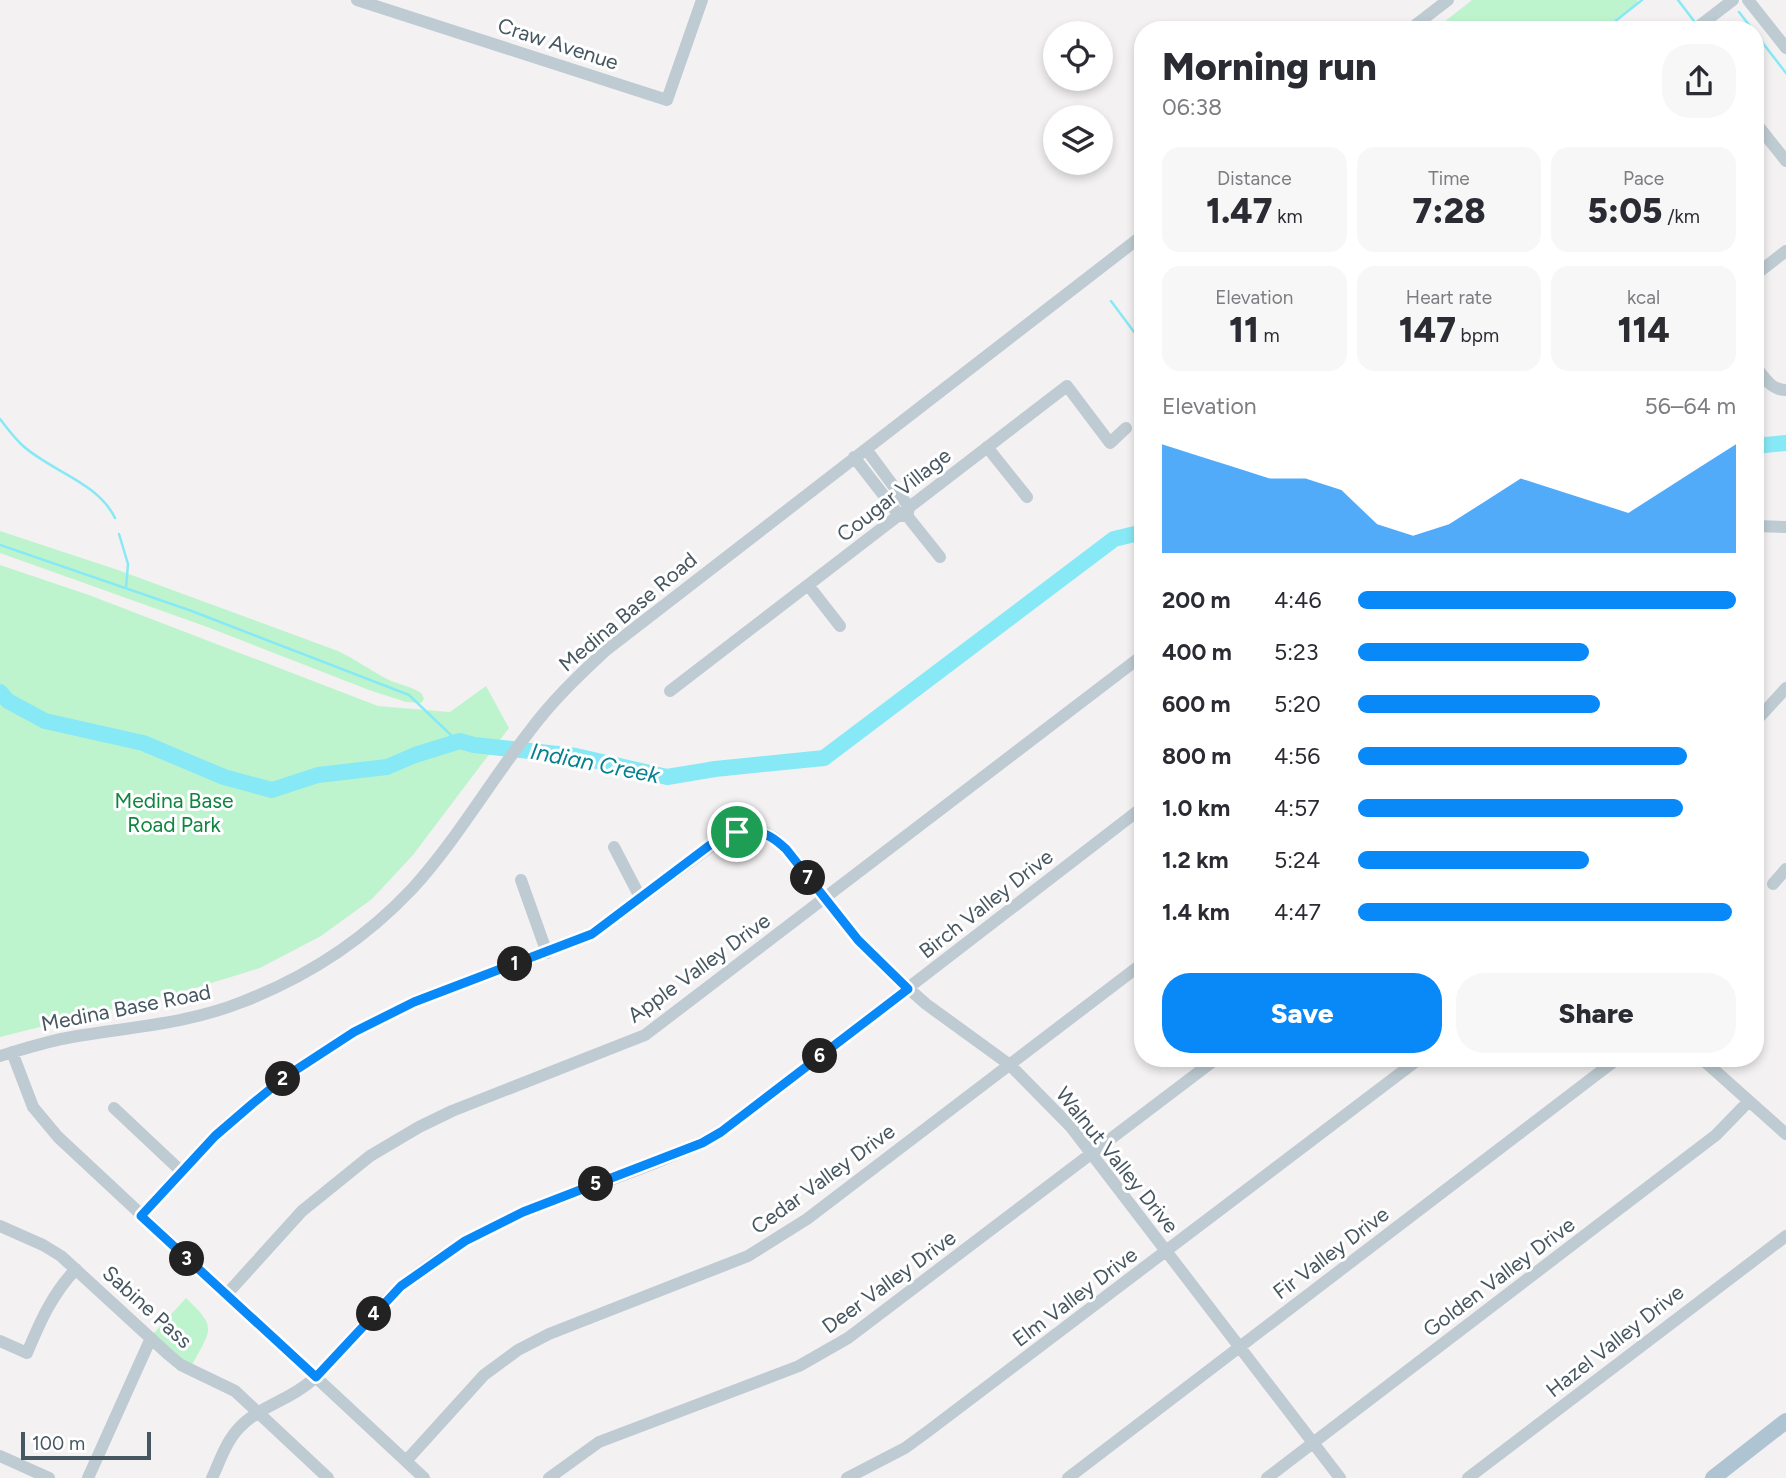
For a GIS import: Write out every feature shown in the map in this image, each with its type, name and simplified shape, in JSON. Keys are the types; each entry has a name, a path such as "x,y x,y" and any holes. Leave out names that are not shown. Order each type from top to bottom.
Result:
{"main road":[{"path":"1713,1478 1786,1421"}],"street":[{"name":"Craw Avenue","path":"357,0 667,100 702,0"},
{"path":"1421,21 1448,0"},
{"path":"1706,21 1733,0"},
{"path":"1748,0 1786,48"},
{"path":"1764,135 1786,161"},
{"name":"Medina Base Road","path":"6,1054 71,1037 202,1016 252,998 308,972 369,930 413,887 448,845 527,734 558,697 605,651 1134,242"},
{"path":"1764,268 1786,251"},
{"path":"1764,378 1768,383 1784,390"},
{"name":"Cougar Village","path":"670,691 905,513 1066,386 1110,443 1126,428"},
{"path":"988,447 1027,497"},
{"path":"866,449 905,513"},
{"path":"854,457 905,513 940,557"},
{"path":"1764,526 1786,527"},
{"path":"808,585 840,626"},
{"name":"Apple Valley Drive","path":"226,1294 302,1211 370,1156 452,1111 645,1035 1134,662"},
{"path":"1764,708 1786,688"},
{"name":"Birch Valley Drive","path":"212,1478 226,1447 240,1427 257,1413 305,1387 393,1293 465,1241 523,1212 682,1152 712,1137 1134,814"},
{"name":"Walnut Valley Drive","path":"141,1216 215,1136 285,1077 354,1032 414,1002 592,934 710,845 737,832 764,832 775,838 858,940 908,989 1010,1065 1053,1107 1340,1478"},
{"path":"614,847 640,897"},
{"path":"1773,884 1786,869"},
{"path":"522,880 547,953"},
{"name":"Cedar Valley Drive","path":"406,1461 484,1375 518,1350 549,1334 719,1268 767,1245 807,1219 1134,970"},
{"path":"6,1054 33,1107 58,1137 424,1478"},
{"name":"Deer Valley Drive","path":"550,1478 599,1442 799,1366 848,1338 1206,1067"},
{"name":"Elm Valley Drive","path":"847,1478 872,1467 916,1440 1409,1067"},
{"name":"Fir Valley Drive","path":"1068,1478 1606,1067"},
{"path":"1711,1067 1786,1134"},
{"name":"Golden Valley Drive","path":"1267,1478 1716,1135 1749,1101"},
{"path":"114,1108 182,1172"},
{"name":"Sabine Pass","path":"0,1226 43,1245 76,1269 181,1365 235,1391 327,1478"},
{"name":"Hazel Valley Drive","path":"1468,1478 1786,1236"},
{"path":"0,1341 27,1353 48,1304 59,1286 76,1269"},
{"path":"88,1478 151,1338"},
{"path":"0,1457 49,1478"}],"green space":[{"path":"1472,0 1638,2 1614,21 1445,21"},
{"path":"0,531 118,570 338,651 387,679 418,691 424,699 421,703 406,702 369,690 210,628 0,553"},
{"name":"Medina Base Road Park","path":"0,565 89,595 378,706 450,712 486,686 509,728 413,855 372,899 321,936 260,968 195,988 0,1037"},
{"path":"186,1298 203,1316 208,1329 204,1344 192,1365 179,1357 154,1333"}],"waterway":[{"path":"1615,21 1642,0"},
{"path":"1678,0 1694,21"},
{"path":"1739,12 1746,21"},
{"path":"1764,45 1786,73"},
{"path":"1111,301 1134,332"},
{"path":"0,419 32,453 97,495 115,518"},
{"name":"Indian Creek","path":"1764,445 1786,443"},
{"path":"119,534 128,564 126,588"},
{"name":"Indian Creek","path":"0,692 8,701 45,721 143,743 224,777 272,790 318,775 387,767 460,741 474,745 576,756 667,777 715,769 824,758 1114,539 1134,534"},
{"path":"0,545 189,610 409,695 460,741"}],"route":[{"path":"737,832 764,832 775,838 858,940 908,989 721,1132 682,1152 523,1212 465,1241 401,1286 316,1377 141,1216 215,1136 285,1077 354,1032 414,1002 592,934 710,845 737,832"}]}
